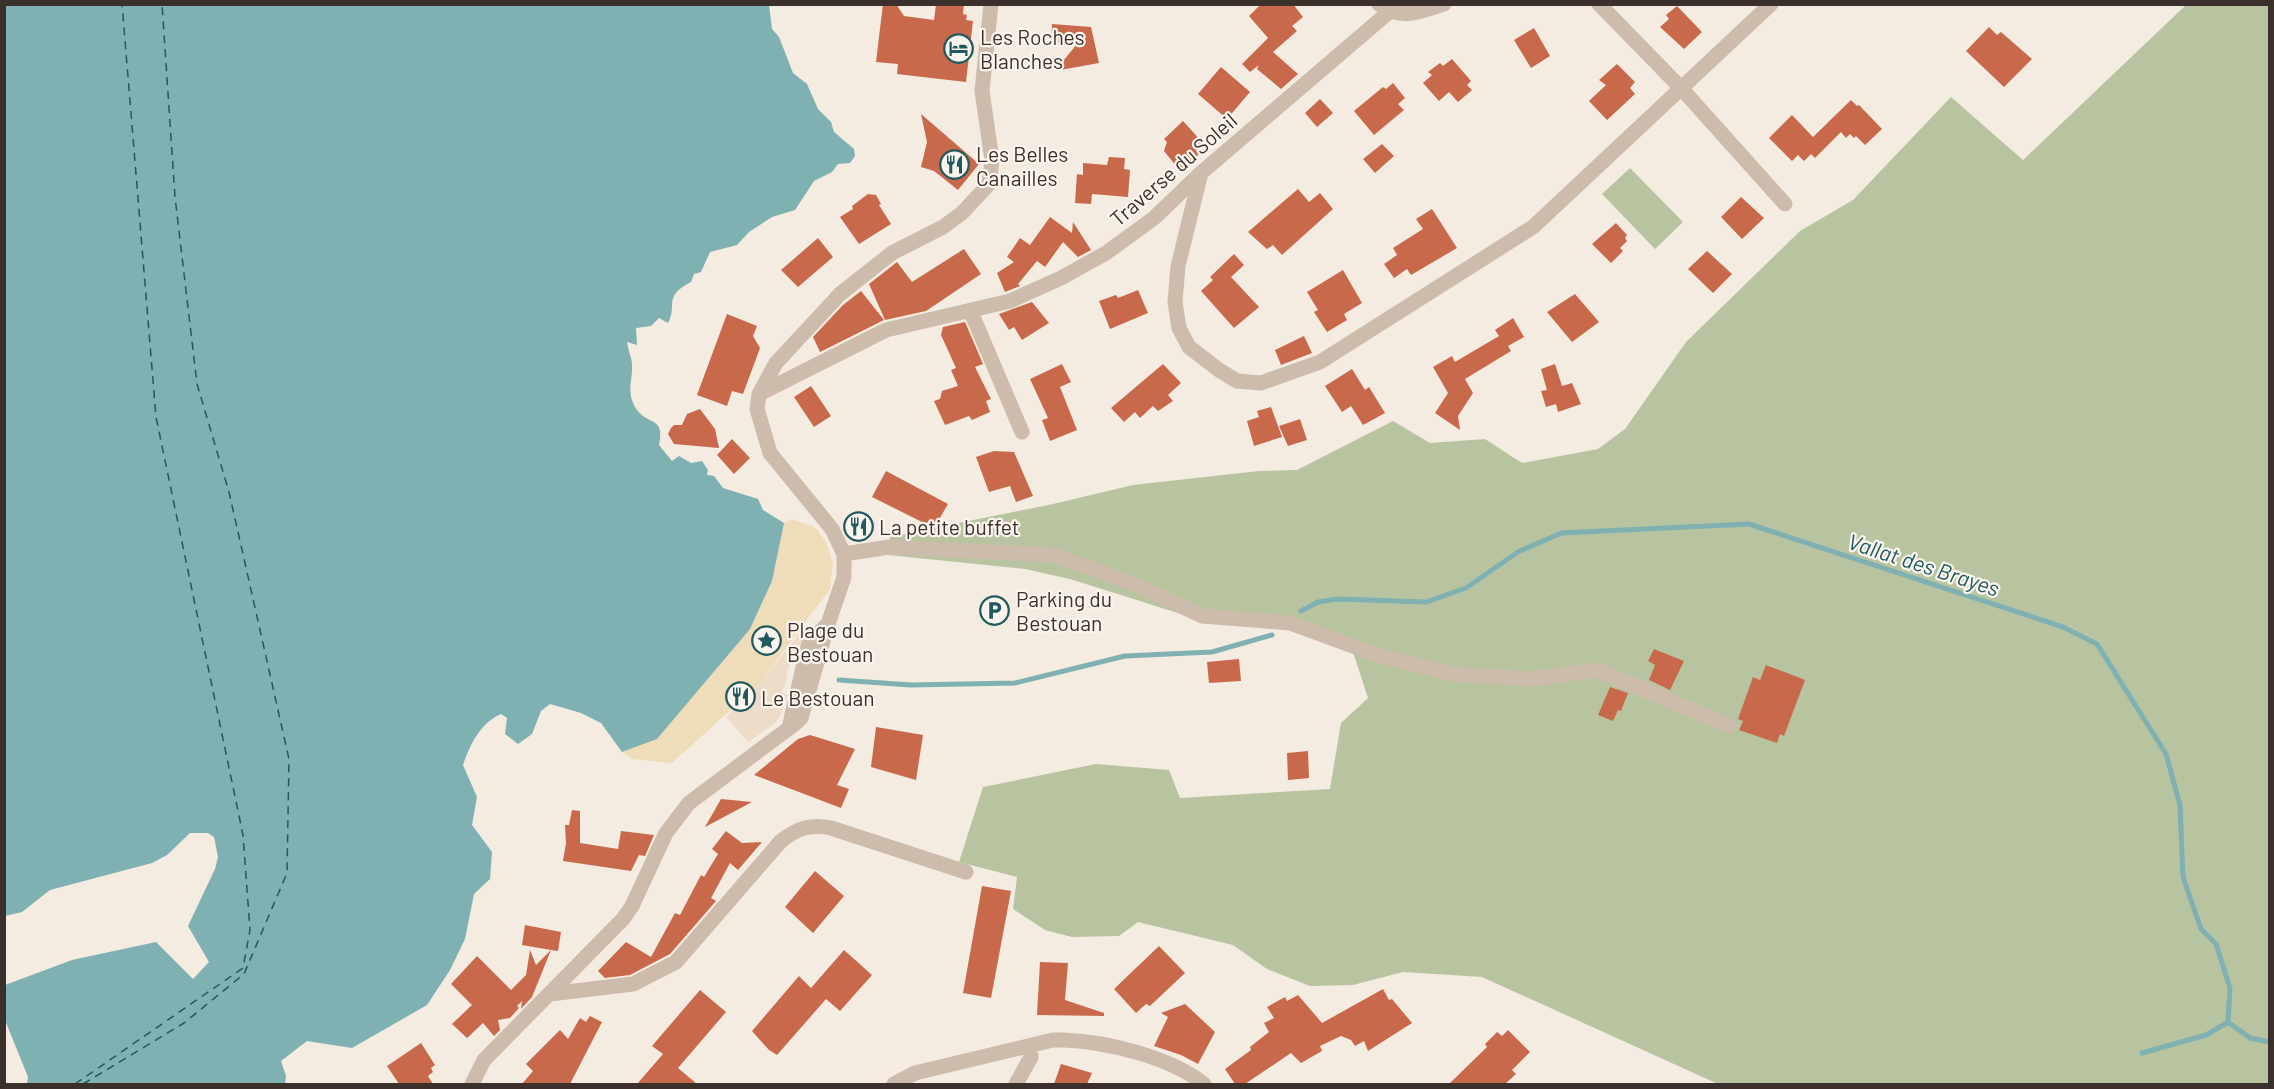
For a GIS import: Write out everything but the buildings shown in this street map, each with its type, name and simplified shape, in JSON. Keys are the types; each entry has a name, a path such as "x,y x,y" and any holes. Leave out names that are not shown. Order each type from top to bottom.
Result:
{"street":[{"path":"472,1084 484,1060 623,919 676,817 689,803 789,728 805,712 828,624 844,577 844,554 832,529 770,453 758,416 759,394 776,363 840,294 892,253 943,227 962,213 989,184 992,160 982,91 991,4"},
{"path":"1384,8 1404,15 1416,14 1444,4"},
{"path":"1599,4 1681,88 1785,204"},
{"path":"1201,172 1178,266 1174,302 1179,328 1189,347 1220,370 1237,381 1261,383 1320,362 1533,227 1771,4"},
{"name":"Traverse du Soleil","path":"759,394 886,330 971,312 1010,301 1051,283 1106,253 1154,218 1201,172 1384,8"},
{"path":"971,312 1022,432"},
{"path":"844,554 889,547 1053,555 1134,584 1202,616 1290,624 1380,656 1452,674 1531,678 1599,670 1729,726"},
{"path":"550,994 633,984 676,962 781,841 803,828 816,825 831,828 966,872"},
{"path":"894,1084 915,1073 1064,1040 1157,1059 1188,1072 1204,1084"},
{"path":"1016,1084 1031,1057 1030,1046"}],"green space":[{"path":"2186,5 2269,5 2269,1084 1718,1084 1482,977 1403,972 1353,985 1310,986 1267,969 1233,945 1138,922 1119,936 1072,937 1045,930 1013,909 1017,877 959,862 983,787 1096,764 1169,770 1180,798 1330,789 1341,723 1368,698 1353,652 1289,629 1200,620 1070,579 1025,569 888,555 890,537 1053,504 1133,485 1259,471 1297,470 1393,421 1430,443 1485,439 1522,463 1598,449 1625,429 1686,342 1800,231 1853,200 1951,97 2023,160"},
{"path":"1630,168 1683,222 1655,249 1602,194"}],"sand":[{"name":"Plage du Bestouan","path":"792,519 816,528 826,542 833,564 830,589 758,685 672,763 632,759 622,752 657,739 750,629 772,581 784,523"}],"shaded area":[{"path":"802,630 807,632 793,655 787,673 786,683 781,692 788,695 780,716 774,724 748,742 726,717 758,685"}],"water":[{"path":"4,5 769,5 772,29 779,37 793,73 807,84 818,109 831,122 834,132 854,149 855,156 850,163 838,164 832,172 814,181 795,210 772,217 749,232 737,245 710,252 701,272 694,274 691,282 682,287 674,297 668,323 659,318 651,326 636,328 637,345 627,342 632,362 630,392 633,404 642,415 658,425 659,445 672,461 679,456 691,463 702,461 708,470 707,475 714,476 723,488 758,499 763,510 784,523 772,581 750,629 657,739 622,752 601,723 581,713 550,704 541,711 532,734 518,744 505,734 507,718 501,714 487,723 473,742 463,765 477,797 472,825 492,852 490,879 474,894 465,939 450,970 427,1005 352,1048 307,1041 281,1061 286,1076 285,1084 27,1084 28,1077 5,1020 5,985 72,960 156,942 193,979 209,962 188,926 215,869 218,857 214,837 208,833 190,833 167,855 152,863 50,890 22,912 5,916"}],"waterway":[{"name":"Vallat des Brayes","path":"1301,611 1318,602 1337,599 1426,602 1466,588 1518,552 1561,533 1749,524 2063,627 2097,644 2166,754 2180,805 2183,877 2201,929 2216,944 2230,988 2228,1022 2250,1038 2270,1042"},
{"name":"Vallat des Brayes","path":"839,680 911,685 1015,683 1125,656 1212,652 1272,635"},
{"path":"2142,1053 2206,1035 2228,1022"}],"ferry route":[{"path":"75,1084 243,968 250,930 243,835 156,417 122,4"},
{"path":"83,1084 184,1023 244,974 287,873 289,759 229,492 197,384 175,197 162,4"}],"place":[{"name":"Les Roches Blanches","path":"959,48"},
{"name":"Les Belles Canailles","path":"955,165"},
{"name":"La petite buffet","path":"858,526"},
{"name":"Parking du Bestouan","path":"995,610"},
{"name":"Plage du Bestouan","path":"766,641"},
{"name":"Le Bestouan","path":"740,697"}]}
